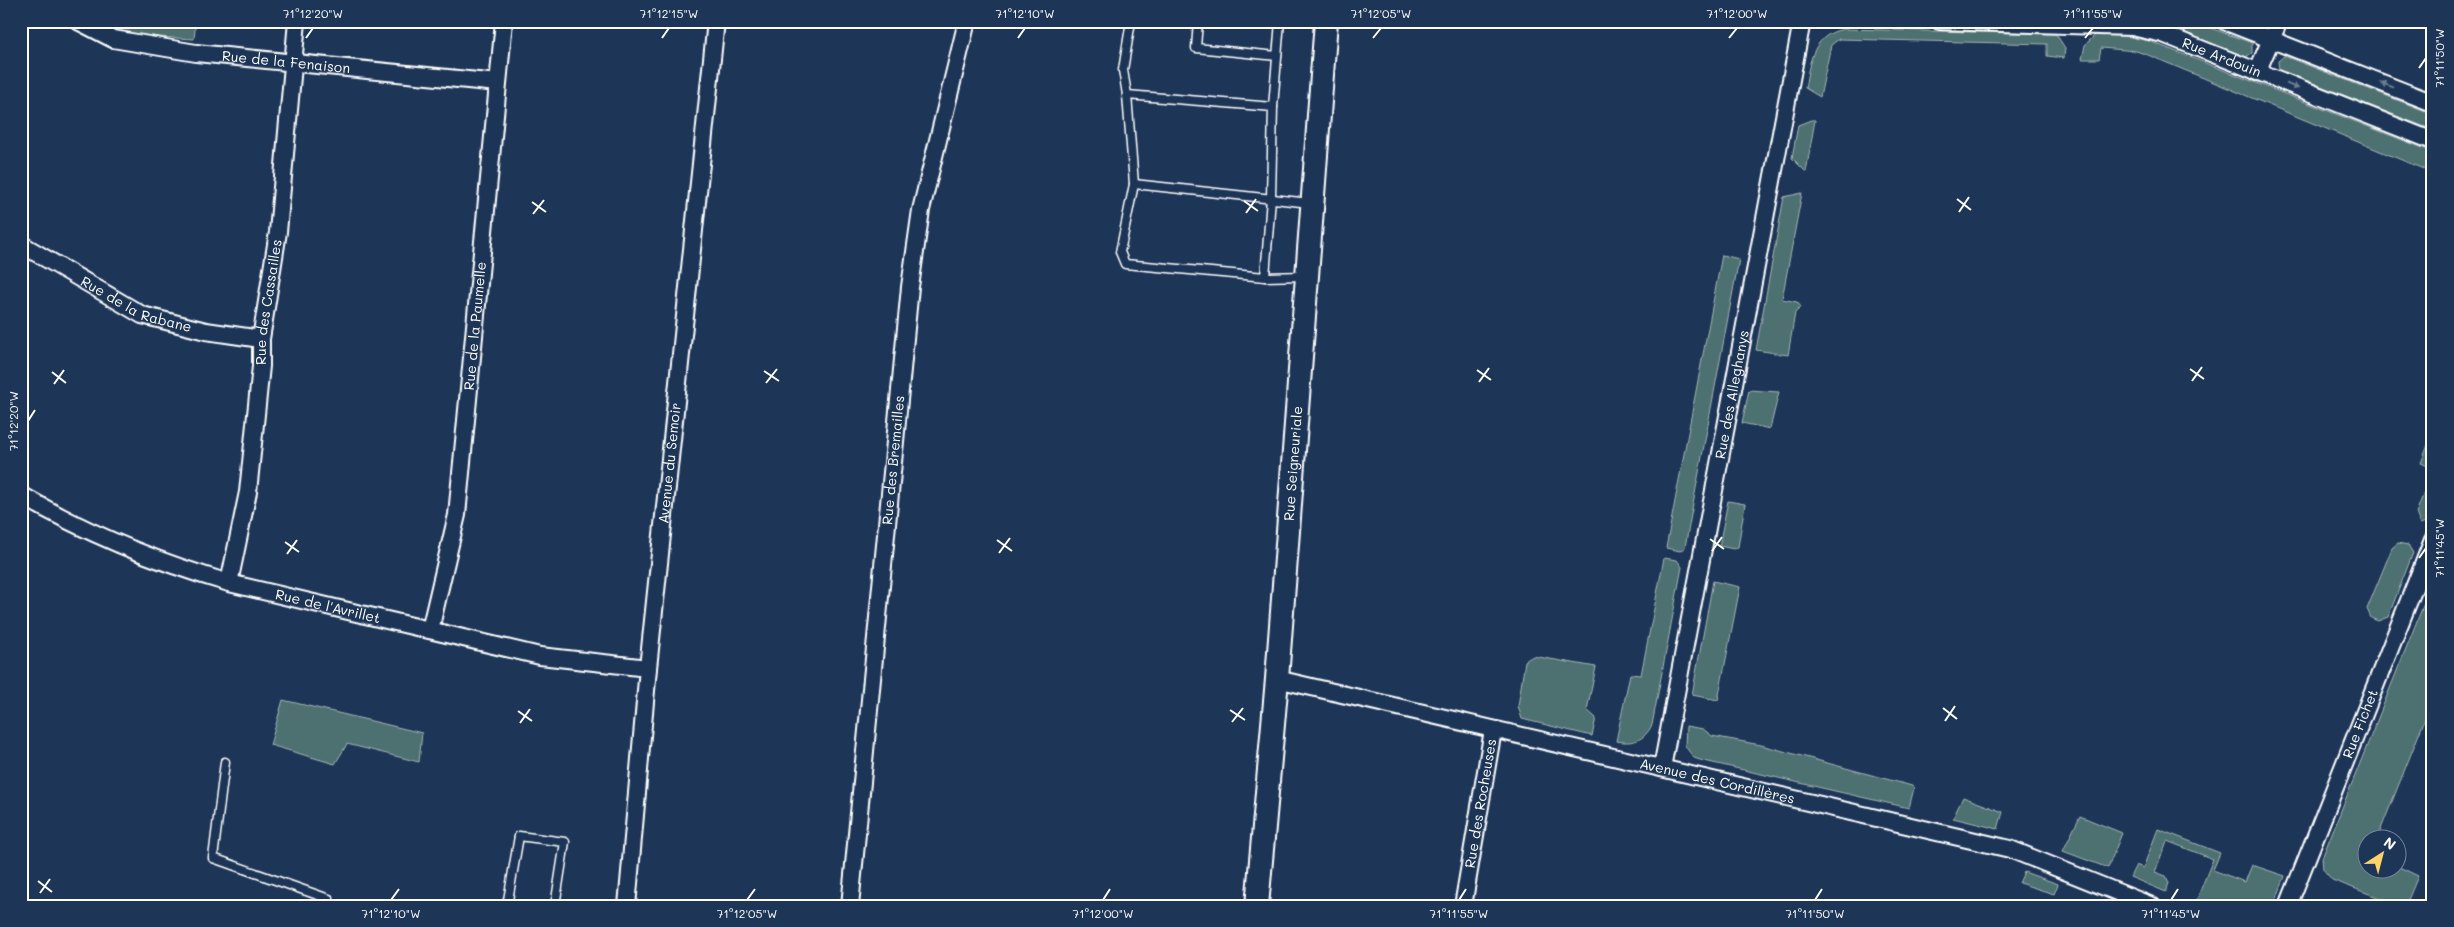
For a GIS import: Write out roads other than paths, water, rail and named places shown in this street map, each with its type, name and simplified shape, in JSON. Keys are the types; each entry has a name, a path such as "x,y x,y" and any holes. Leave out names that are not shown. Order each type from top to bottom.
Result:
{"street":[{"name":"Rue de la Fenaison","path":"78,21 113,39 196,53 498,83"},
{"name":"Rue des Cassailles","path":"229,583 248,492 261,366 261,338 278,232 297,21"},
{"name":"Rue de la Paumelle","path":"430,630 457,515 504,21"},
{"name":"Avenue du Semoir","path":"627,906 648,668 716,21"},
{"name":"Rue des Bremailles","path":"850,906 910,287 921,210 968,21"},
{"name":"Rue Seigneuriale","path":"1257,906 1277,679 1326,21"},
{"name":"Rue des Alleghanys","path":"1662,768 1802,21"},
{"name":"Rue Ardouin","path":"1939,21 2132,27 2162,34 2433,141"},
{"path":"2224,21 2433,103"},
{"path":"2257,72 2279,21"},
{"name":"Rue de la Rabane","path":"21,244 142,315 206,331 261,338"},
{"name":"Rue de l'Avrillet","path":"21,495 90,531 180,568 229,583 540,656 648,668"},
{"name":"Rue Fichet","path":"2288,906 2433,540"},
{"name":"Avenue des Cordillères","path":"1277,679 2010,849 2152,906"},
{"name":"Rue des Rocheuses","path":"1463,906 1493,730"}],"lane":[{"path":"1130,21 1123,70 1127,95 1134,184 1120,252 1125,264 1265,277 1307,275"},
{"path":"1198,21 1196,48 1277,56"},
{"path":"1265,277 1271,198 1273,106 1280,21"},
{"path":"1127,95 1273,106"},
{"path":"1134,184 1312,203"},
{"path":"224,762 213,858 329,899 328,906"},
{"path":"507,906 519,836 565,842 555,906"}]}
